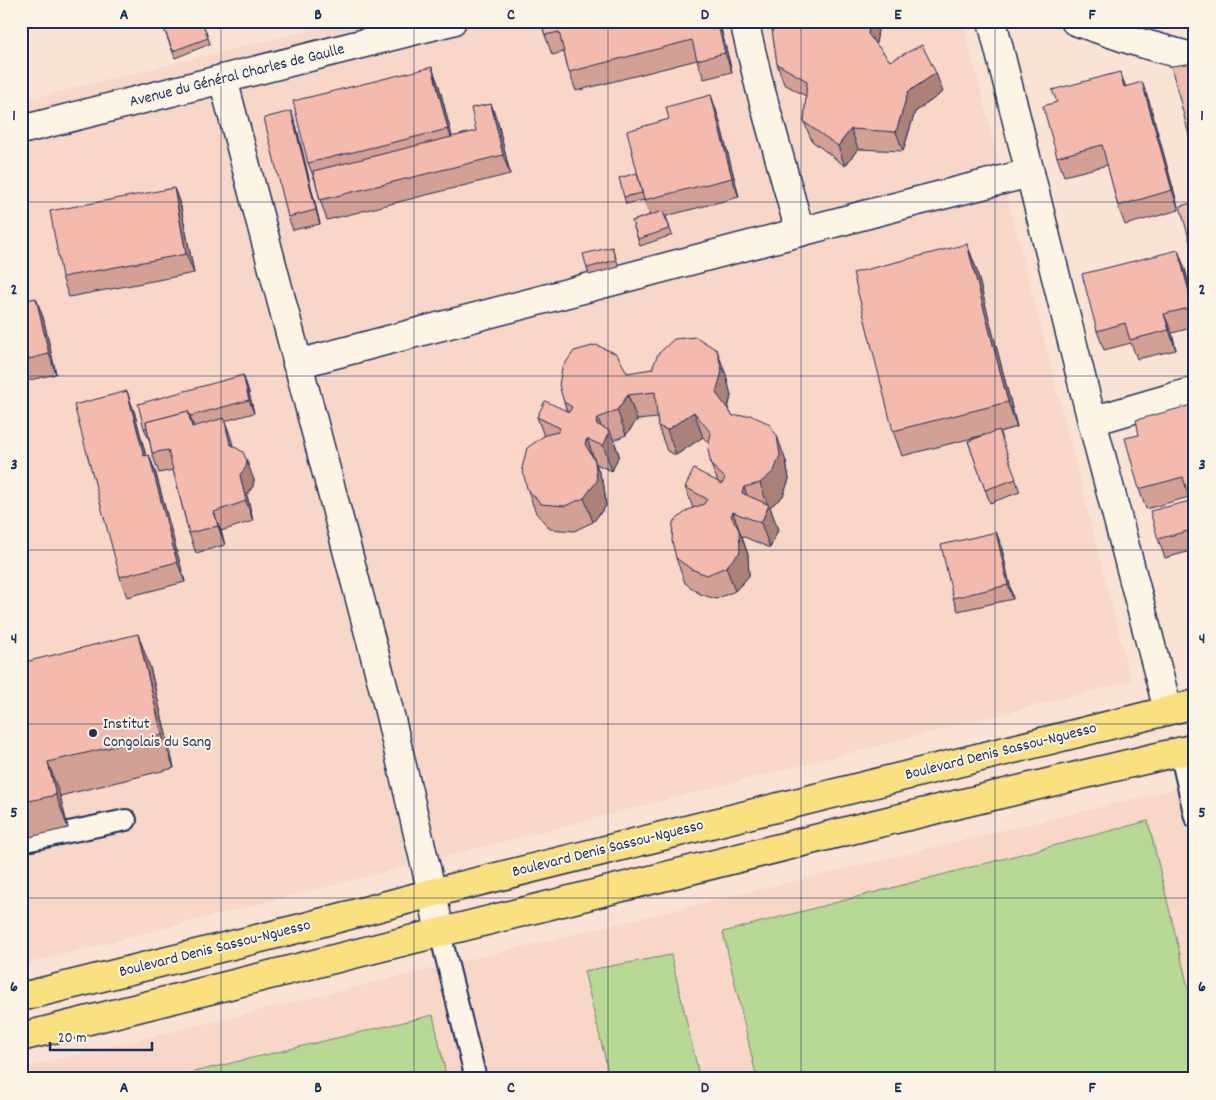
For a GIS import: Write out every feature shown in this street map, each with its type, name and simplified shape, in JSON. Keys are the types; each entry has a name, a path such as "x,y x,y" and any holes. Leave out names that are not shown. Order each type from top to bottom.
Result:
{"main road":[{"name":"Boulevard Denis Sassou-Nguesso","path":"21,998 432,893 1195,704"},
{"path":"21,1037 866,826 1187,750"}],"street":[{"name":"Avenue du Général Charles de Gaulle","path":"21,130 452,21"},
{"path":"744,21 760,88 800,232"},
{"path":"992,21 1092,421 1168,710"},
{"path":"1075,21 1134,41 1195,58"},
{"path":"224,80 384,690 440,933"},
{"path":"297,364 1030,173"},
{"path":"1092,421 1195,391"}],"lane":[{"path":"1187,750 1195,817"},
{"path":"21,842 126,820"},
{"path":"440,933 476,1079"}],"shaded area":[{"path":"347,21 963,21 1131,681 21,965 21,101"},
{"path":"1195,784 1195,1079 21,1079 21,1068"}],"green space":[{"path":"1148,821 1195,1016 1195,1079 757,1079 723,932"},
{"path":"671,955 700,1079 610,1079 584,971"},
{"path":"433,1015 447,1079 164,1079"}],"building":[{"path":"161,21 202,21 208,38 173,51"},
{"path":"541,21 717,21 725,53 697,60 692,40 569,72 559,32 545,35"},
{"path":"788,21 870,21 868,34 890,61 922,45 936,73 908,92 896,132 851,129 838,146 804,122 807,81 777,64 772,30"},
{"path":"1195,63 1195,158 1171,66"},
{"path":"432,67 448,129 308,163 293,101"},
{"path":"1120,72 1124,87 1142,82 1172,190 1118,206 1102,145 1057,157 1043,106 1057,102 1052,90"},
{"path":"711,95 732,178 644,200 627,131 669,119 666,107"},
{"path":"491,104 503,155 320,200 313,171 476,131 471,108"},
{"path":"291,111 316,210 288,217 264,118"},
{"path":"637,173 642,193 624,197 619,178"},
{"path":"174,188 186,254 62,277 50,211"},
{"path":"1195,202 1195,260 1180,206"},
{"path":"663,211 669,229 638,239 632,221"},
{"path":"967,244 1008,402 893,431 853,273"},
{"path":"612,247 616,260 587,268 583,254"},
{"path":"1178,250 1193,307 1164,314 1169,330 1130,340 1125,323 1097,331 1082,274"},
{"path":"36,298 49,354 21,361 21,301"},
{"path":"696,337 717,350 722,371 716,393 733,416 750,415 768,423 777,436 780,455 774,471 760,483 744,487 742,493 769,505 761,523 733,512 731,516 739,530 740,552 726,567 707,575 691,569 676,558 672,541 673,522 688,510 704,504 707,499 685,487 694,469 722,484 725,478 711,465 708,449 711,433 694,412 667,430 658,426 655,392 628,395 617,410 598,418 596,424 610,431 603,446 587,439 585,444 595,461 597,481 584,498 565,506 541,504 527,488 522,468 527,448 545,435 558,432 560,428 537,417 545,401 569,412 572,407 564,402 559,385 562,368 574,351 596,345 617,354 627,373 652,369 658,354 674,339"},
{"path":"243,375 249,400 190,416 188,411 146,422 147,428 144,428 138,404"},
{"path":"127,391 144,456 149,455 177,562 120,577 74,405"},
{"path":"1195,404 1195,529 1158,539 1150,511 1190,501 1183,477 1139,489 1125,438 1139,435 1136,420"},
{"path":"188,411 192,427 224,418 230,444 243,452 247,461 246,467 240,475 246,501 214,512 218,526 189,533 168,450 152,453 146,422"},
{"path":"999,430 1016,479 985,490 968,441"},
{"path":"996,532 1008,585 953,598 941,545"},
{"name":"Institut Congolais du Sang","path":"138,634 162,735 48,762 56,795 21,803 21,663"}],"place":[{"name":"Institut Congolais du Sang","path":"93,733"}]}
